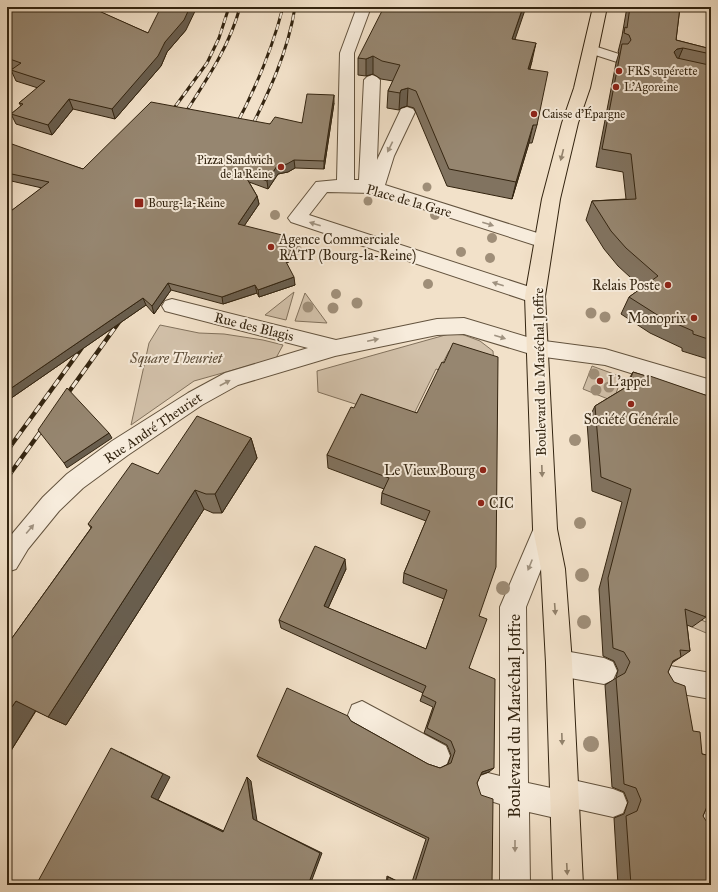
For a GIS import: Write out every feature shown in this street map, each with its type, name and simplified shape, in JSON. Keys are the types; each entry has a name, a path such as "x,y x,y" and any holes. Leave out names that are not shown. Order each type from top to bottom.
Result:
{"main road":[{"name":"Boulevard du Maréchal Joffre","path":"568,885 559,663 552,569 545,529 535,296 551,199 570,123 582,88 600,7"}],"street":[{"path":"345,186 348,101 347,53 364,7"},
{"path":"591,49 617,58"},
{"path":"372,80 372,187"},
{"path":"372,187 407,112"},
{"name":"Place de la Gare","path":"535,296 296,218 322,186 372,187 544,242"},
{"name":"Rue des Blagis","path":"172,306 335,348"},
{"path":"335,348 437,326 464,326 537,348 605,357 711,389"},
{"name":"Rue André Theuriet","path":"7,561 20,541 51,504 75,481 120,448 195,398 232,379 335,348"},
{"name":"Boulevard du Maréchal Joffre","path":"515,885 513,607 545,529"},
{"path":"559,663 604,671"},
{"path":"670,679 711,686"},
{"path":"362,715 436,756"},
{"path":"488,787 515,794 613,803"}],"green space":[{"path":"294,292 286,320 265,315"},
{"path":"305,293 327,323 295,321"},
{"name":"Square Theuriet","path":"160,325 199,333 224,334 263,340 283,345 276,358 194,381 131,425 149,343"},
{"path":"456,332 480,341 493,351 494,365 449,351 439,370 436,369 413,416 454,436 318,392 317,371"},
{"path":"592,366 622,377 615,396 608,399 583,389"},
{"path":"694,617 711,624 711,635 692,627"}],"building":[{"path":"7,7 90,7 148,33 161,7 190,7 184,20 165,42 158,56 112,109 69,99 48,125 11,114 23,104 19,103 45,81 11,70 21,63 7,58"},
{"path":"384,7 523,7 512,39 536,43 528,69 548,72 537,125 533,125 516,182 449,169 416,91 408,88 401,90 400,93 388,91 400,65 382,61 373,56 366,59 358,58"},
{"path":"630,7 680,7 676,40 711,49 711,54 683,48 677,49 674,52 677,58 709,65 711,64 711,340 693,334 693,331 659,316 629,297 658,276 626,248 611,231 592,201 636,199 631,154 602,149 622,44 628,44 631,40 629,35 624,33 625,27 627,28"},
{"path":"307,94 334,95 324,161 294,160 287,164 277,166 267,181 243,172 257,196 238,224 282,235 292,253 283,256 294,277 258,290 255,285 222,297 168,283 152,306 143,298 7,391 7,214 49,182 7,173 7,145 9,143 83,169 151,102 270,124 275,117 302,123"},
{"path":"453,343 498,357 496,567 479,616 487,619 469,668 495,679 494,768 482,772 477,783 481,795 493,799 492,885 414,885 429,838 257,756 287,688 348,716 351,721 428,764 440,768 451,763 455,751 451,741 427,728 436,702 422,695 426,686 279,620 315,546 345,559 324,606 426,649 447,590 404,573 430,511 382,493 389,478 327,455 351,407 354,408 361,394 417,413"},
{"path":"633,372 647,375 711,397 711,602 709,601 706,617 685,609 690,651 680,650 681,657 673,661 668,672 674,682 685,686 693,731 700,732 702,754 711,756 711,802 708,804 703,816 711,827 711,885 631,885 626,816 637,811 641,800 636,788 624,784 616,678 625,673 630,662 624,652 613,648 608,578 631,489 601,477 595,406 628,386"},
{"path":"67,388 109,433 64,463 38,430"},
{"path":"197,416 251,438 215,494 206,494 195,490 48,717 16,701 7,714 7,645 92,527 88,524 132,463 158,474"},
{"path":"111,748 163,774 151,797 223,832 247,777 253,819 320,853 308,885 36,885"},
{"path":"388,877 405,885 387,885"}],"railway":[{"path":"169,115 207,63 219,38 229,7"},
{"path":"182,118 208,78 223,51 230,37 240,7"},
{"path":"234,129 262,70 274,39 283,7"},
{"path":"249,132 264,102 283,56 295,7"},
{"path":"63,400 124,315"},
{"path":"7,451 86,342"},
{"path":"7,478 46,424"}],"place":[{"name":"FRS supérette","path":"619,71"},
{"name":"L'Agoreine","path":"616,87"},
{"name":"Caisse d'Épargne","path":"534,114"},
{"name":"Pizza Sandwich de la Reine","path":"281,167"},
{"name":"Bourg-la-Reine","path":"139,203"},
{"name":"Agence Commerciale RATP (Bourg-la-Reine)","path":"271,247"},
{"name":"Relais Poste","path":"668,285"},
{"name":"Monoprix","path":"694,318"},
{"name":"L'appel","path":"600,381"},
{"name":"Société Générale","path":"631,404"},
{"name":"Le Vieux Bourg","path":"483,470"},
{"name":"CIC","path":"481,503"}]}
